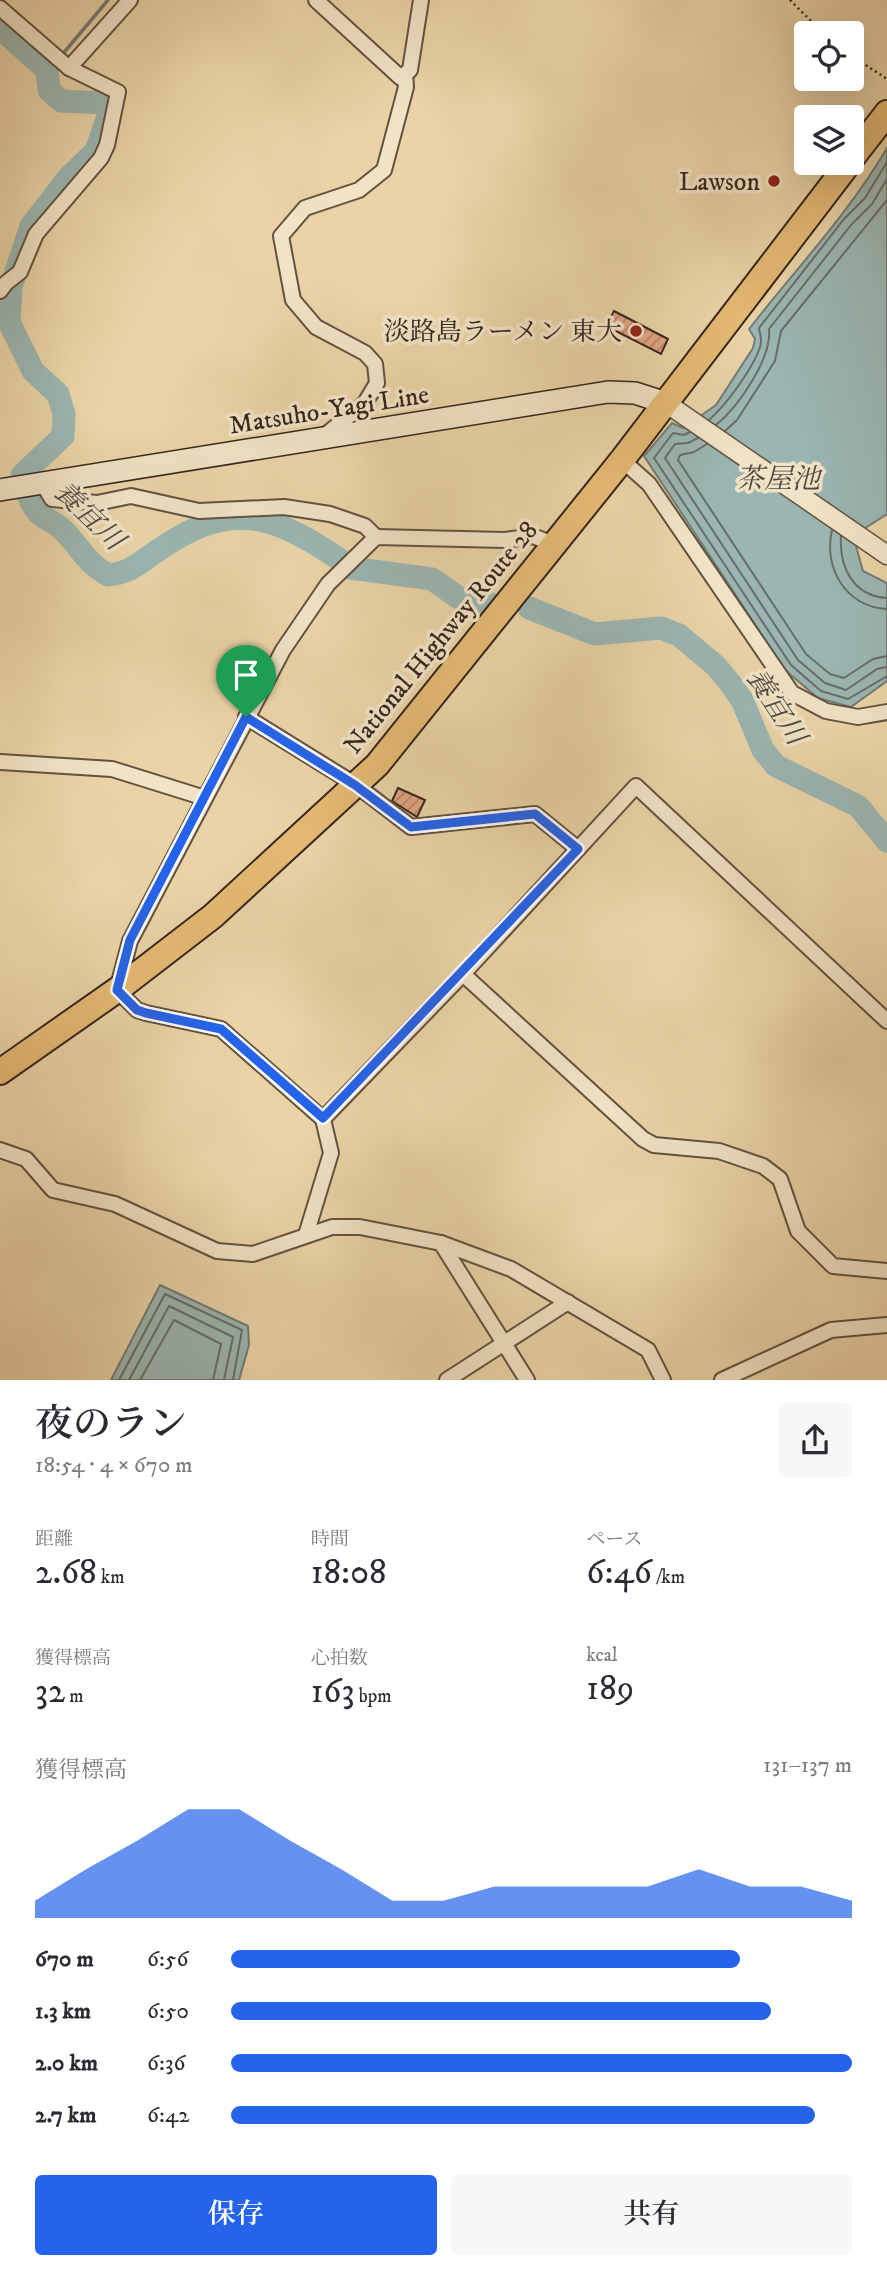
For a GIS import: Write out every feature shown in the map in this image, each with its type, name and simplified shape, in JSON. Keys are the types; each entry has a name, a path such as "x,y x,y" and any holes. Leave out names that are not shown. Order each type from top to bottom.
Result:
{"highway":[{"path":"864,143 887,113"},
{"name":"National Highway Route 28","path":"0,1072 117,990 213,916 377,765 622,460 840,175"}],"main road":[{"name":"Matsuho-Yagi Line","path":"0,490 608,393 635,393 666,403"}],"street":[{"path":"67,66 130,0"},
{"path":"316,0 401,78 410,70 421,0"},
{"path":"0,8 67,66 118,92 107,145 101,159 36,234 20,272 3,287"},
{"path":"322,438 365,403 377,383 375,364 365,352 316,327 293,300 281,236 305,208 359,190 384,170 406,87 405,74"},
{"path":"666,403 887,555"},
{"path":"622,460 649,484 776,674 793,693 826,711 858,717 887,712"},
{"path":"42,483 52,499 73,502 97,503 131,496 199,511 284,507 330,514 365,526 376,537 505,540 533,536 554,544"},
{"path":"306,1235 331,1153 323,1118 221,1029 137,1010 117,990 130,940 283,650 328,584 376,537"},
{"path":"246,717 355,785 411,827 535,814 578,849"},
{"path":"0,762 112,769 205,798"},
{"path":"323,1118 463,974 636,786 887,1021"},
{"path":"463,974 643,1139 654,1145 719,1152 763,1166 780,1179 799,1231 833,1266 887,1271"},
{"path":"0,1150 26,1159 40,1179 52,1190 115,1205 217,1251 253,1254 332,1227 360,1227 441,1243 511,1269 648,1350 663,1380"},
{"path":"441,1243 527,1380"},
{"path":"447,1380 568,1302"},
{"path":"722,1380 831,1330 887,1325"}],"path":[{"path":"790,0 811,21"},
{"path":"864,64 887,79"}],"water":[{"name":"茶屋池","path":"887,148 887,514 859,532 856,546 863,571 887,583 887,681 851,707 818,698 785,670 644,456 672,423 683,428 716,405 753,348 755,339 749,329 839,218"},
{"path":"160,1285 248,1326 249,1345 239,1380 111,1380"}],"building":[{"path":"614,311 668,339 661,354 606,326"},
{"path":"398,788 425,800 417,817 392,801"}],"waterway":[{"path":"61,56 108,0"},
{"name":"養宜川","path":"0,28 47,70 49,90 61,101 104,103 111,108 96,151 69,177 31,226 11,287 9,322 33,371 58,394 64,414 63,436 22,475"},
{"path":"47,70 56,61"},
{"name":"養宜川","path":"29,497 40,514 59,526 88,560 108,575 130,569 185,534 208,524 230,519 272,523 339,559"},
{"name":"養宜川","path":"351,568 432,579 459,598 491,604"},
{"name":"養宜川","path":"529,608 595,634 661,628 679,635 716,666 730,683 742,700 763,750 776,766 858,806 887,841"}],"place":[{"name":"Lawson","path":"774,181"},
{"name":"淡路島ラーメン 東大","path":"636,331"}],"route":[{"path":"246,717 355,785 411,827 535,814 578,849 463,974 323,1118 221,1029 137,1010 117,990 130,940 149,909 246,717"}]}
